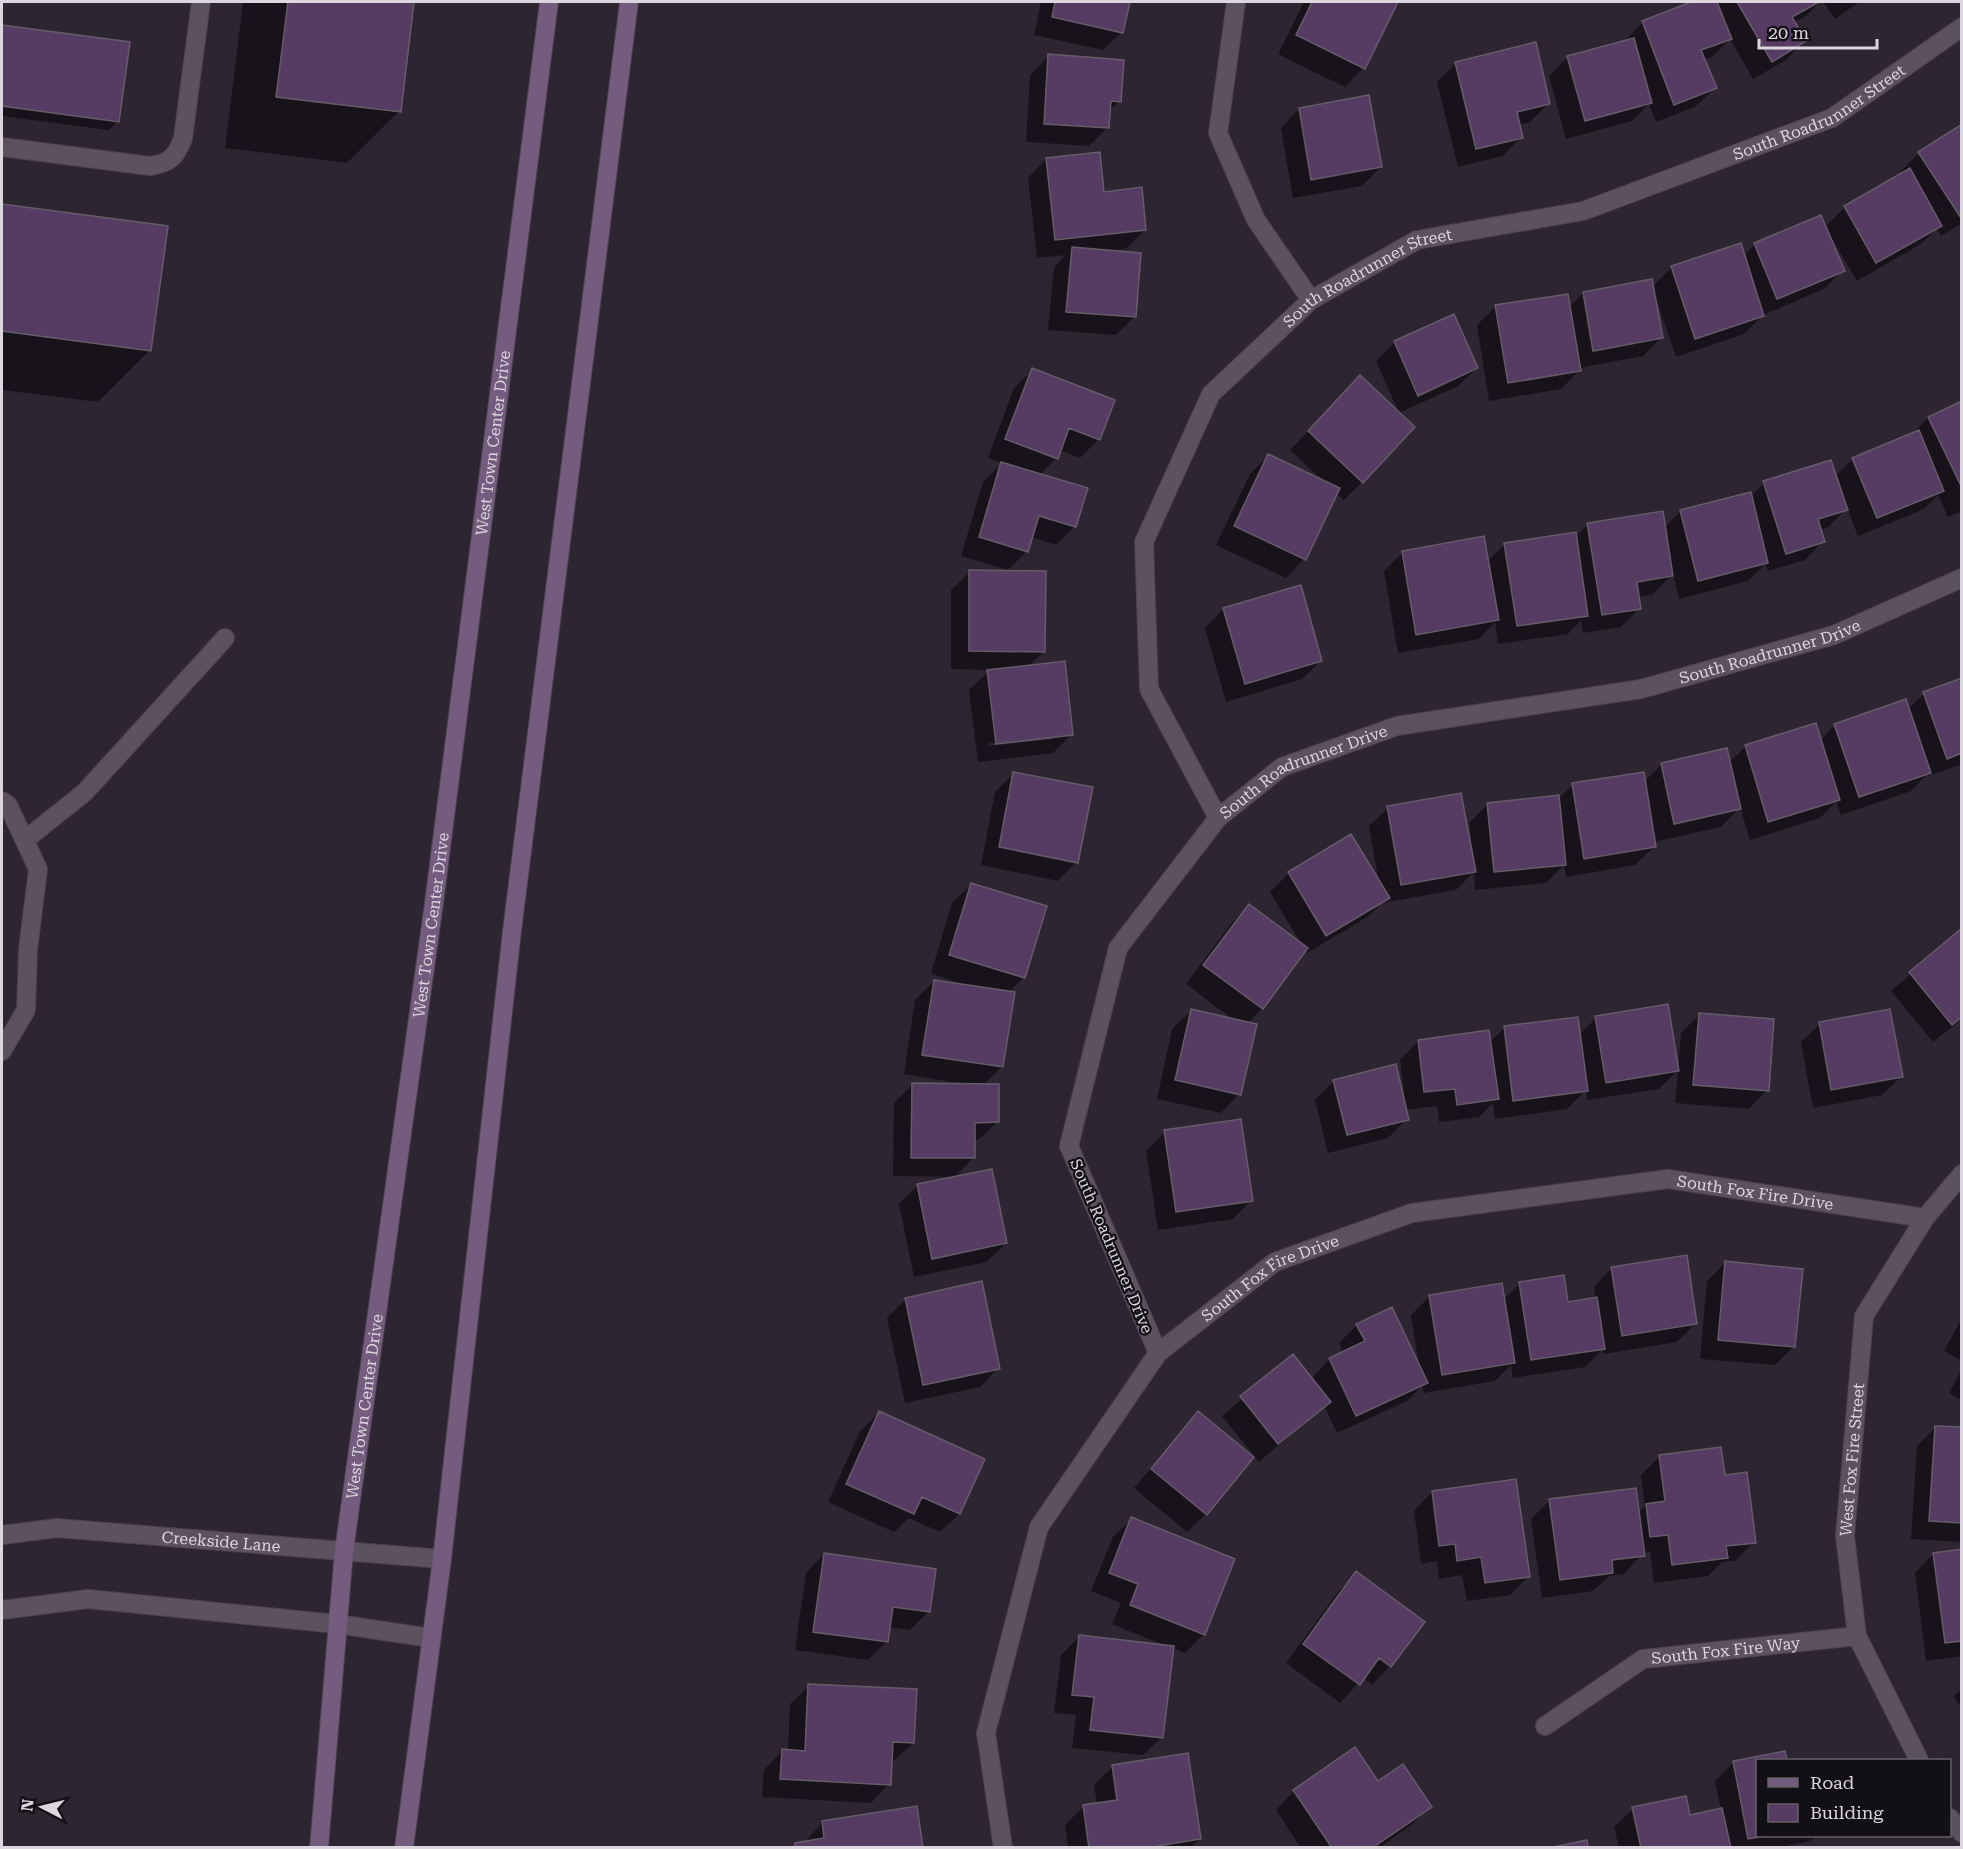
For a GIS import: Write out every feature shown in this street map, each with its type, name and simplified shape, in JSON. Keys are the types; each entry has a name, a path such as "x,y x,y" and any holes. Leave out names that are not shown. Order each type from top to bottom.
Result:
{"street":[{"path":"2,147 150,166 166,164 177,154 183,138 201,2"},
{"name":"West Town Center Drive","path":"319,1848 344,1551 435,891 549,2"},
{"path":"404,1848 442,1559 512,931 629,2"},
{"path":"1236,2 1218,134 1256,220 1311,300"},
{"name":"South Roadrunner Street","path":"1218,818 1149,689 1144,542 1211,394 1311,300 1417,240 1583,211 1832,118 1962,27"},
{"name":"South Roadrunner Drive","path":"1158,1353 1069,1146 1118,948 1218,818 1282,767 1397,726 1641,689 1834,634 1962,578"},
{"path":"25,840 85,792 225,638"},
{"path":"2,801 8,805 38,869 28,950 26,1010 2,1052"},
{"name":"West Fox Fire Street","path":"1918,1759 1857,1636 1845,1536 1864,1316 1925,1218 1962,1174"},
{"name":"South Fox Fire Drive","path":"1003,1848 986,1733 1038,1527 1158,1353 1275,1262 1412,1213 1668,1179 1925,1218"},
{"name":"Creekside Lane","path":"2,1535 57,1528 442,1559"},
{"path":"2,1610 88,1599 337,1624 431,1638"},
{"name":"South Fox Fire Way","path":"1545,1726 1642,1659 1857,1636"},
{"path":"1951,1819 1962,1833"}],"building":[{"path":"288,2 414,2 401,112 276,97"},
{"path":"1055,2 1130,2 1123,33 1052,17"},
{"path":"1312,2 1398,2 1365,69 1296,35"},
{"path":"1691,2 1717,2 1732,39 1701,50 1717,88 1674,105 1642,21"},
{"path":"1737,2 1819,2 1792,17 1806,41 1772,62"},
{"path":"2,25 130,42 119,122 2,106"},
{"path":"1634,38 1652,103 1585,121 1567,56"},
{"path":"1536,42 1550,104 1517,112 1523,138 1476,149 1455,62"},
{"path":"1048,54 1124,60 1121,102 1111,101 1109,128 1044,124"},
{"path":"1369,95 1382,167 1311,180 1299,108"},
{"path":"1962,124 1962,217 1961,218 1918,152"},
{"path":"1100,152 1104,192 1142,187 1146,230 1055,240 1046,158"},
{"path":"1910,168 1942,226 1876,263 1844,206"},
{"path":"2,204 168,226 151,351 2,331"},
{"path":"1821,215 1845,271 1777,299 1754,243"},
{"path":"1741,243 1764,316 1695,339 1671,266"},
{"path":"1072,247 1141,253 1136,317 1066,312"},
{"path":"1652,279 1663,338 1593,351 1583,292"},
{"path":"1568,294 1581,371 1508,383 1495,305"},
{"path":"1454,314 1478,368 1418,396 1394,341"},
{"path":"1032,368 1115,400 1100,440 1069,428 1058,459 1005,439"},
{"path":"1360,375 1415,427 1363,483 1308,431"},
{"path":"1962,401 1962,488 1928,417"},
{"path":"1919,430 1944,491 1877,518 1852,458"},
{"path":"1268,454 1340,488 1306,560 1234,526"},
{"path":"1831,460 1848,510 1818,519 1825,542 1786,554 1763,481"},
{"path":"1001,462 1088,488 1076,527 1039,516 1028,552 979,537"},
{"path":"1751,492 1768,563 1698,581 1680,510"},
{"path":"1663,511 1673,576 1637,582 1641,609 1602,615 1587,523"},
{"path":"1576,532 1588,616 1517,626 1504,543"},
{"path":"1484,536 1499,620 1416,635 1402,551"},
{"path":"969,570 1046,571 1045,652 969,651"},
{"path":"1301,585 1322,661 1245,684 1223,608"},
{"path":"1065,661 1073,735 996,744 987,670"},
{"path":"1962,678 1962,753 1947,759 1923,692"},
{"path":"1906,699 1931,773 1859,797 1834,724"},
{"path":"1816,723 1840,800 1768,822 1745,745"},
{"path":"1727,748 1741,809 1674,824 1661,763"},
{"path":"1013,772 1093,787 1078,863 999,847"},
{"path":"1644,772 1656,847 1584,859 1572,783"},
{"path":"1461,793 1476,872 1401,885 1387,806"},
{"path":"1559,795 1566,865 1494,872 1487,803"},
{"path":"1351,834 1390,898 1326,936 1288,872"},
{"path":"971,883 1047,906 1025,978 949,955"},
{"path":"1249,904 1308,948 1263,1009 1203,965"},
{"path":"1962,928 1962,1017 1952,1025 1909,972"},
{"path":"934,980 1015,992 1003,1067 922,1055"},
{"path":"1668,1004 1679,1071 1606,1083 1595,1016"},
{"path":"1191,1009 1257,1024 1241,1095 1175,1080"},
{"path":"1890,1009 1903,1077 1831,1090 1819,1022"},
{"path":"1699,1013 1774,1019 1769,1091 1693,1085"},
{"path":"1578,1017 1588,1091 1513,1101 1504,1026"},
{"path":"1489,1030 1499,1099 1457,1105 1455,1089 1424,1092 1418,1040"},
{"path":"1396,1064 1409,1120 1347,1135 1333,1080"},
{"path":"912,1083 999,1084 999,1122 975,1123 975,1158 911,1158"},
{"path":"1241,1119 1253,1201 1176,1212 1164,1130"},
{"path":"992,1169 1007,1243 932,1259 917,1184"},
{"path":"1687,1255 1697,1324 1622,1336 1611,1267"},
{"path":"1725,1261 1803,1269 1795,1347 1718,1340"},
{"path":"1564,1275 1568,1302 1597,1297 1605,1349 1531,1360 1519,1282"},
{"path":"982,1281 1000,1369 923,1385 905,1298"},
{"path":"1502,1283 1515,1363 1442,1375 1429,1295"},
{"path":"1392,1307 1428,1383 1356,1416 1329,1358 1365,1341 1356,1324"},
{"path":"1293,1354 1331,1402 1278,1444 1240,1396"},
{"path":"879,1411 985,1459 960,1514 922,1497 914,1514 846,1484"},
{"path":"1198,1411 1254,1457 1207,1515 1151,1469"},
{"path":"1935,1426 1962,1427 1962,1523 1929,1521"},
{"path":"1721,1447 1725,1475 1747,1472 1756,1543 1726,1546 1728,1558 1672,1565 1668,1535 1650,1537 1646,1504 1665,1501 1659,1455"},
{"path":"1516,1479 1530,1577 1485,1583 1481,1557 1457,1561 1455,1544 1439,1546 1432,1491"},
{"path":"1636,1488 1645,1556 1612,1560 1613,1573 1560,1580 1549,1499"},
{"path":"1131,1517 1235,1559 1205,1635 1130,1605 1138,1584 1109,1573"},
{"path":"1962,1549 1962,1641 1945,1643 1933,1553"},
{"path":"824,1553 936,1569 930,1612 893,1607 888,1642 813,1632"},
{"path":"1356,1571 1425,1622 1391,1667 1379,1658 1360,1685 1303,1644"},
{"path":"1079,1635 1174,1646 1163,1738 1090,1730 1094,1697 1072,1695"},
{"path":"808,1684 917,1689 914,1743 893,1742 891,1785 780,1779 782,1749 805,1751"},
{"path":"1355,1747 1378,1781 1403,1764 1432,1807 1372,1848 1332,1848 1293,1790"},
{"path":"1785,1751 1787,1759 1756,1759 1756,1837 1759,1837 1748,1839 1733,1761"},
{"path":"1188,1753 1201,1839 1145,1848 1089,1848 1083,1805 1117,1800 1112,1765"},
{"path":"1686,1796 1690,1815 1722,1808 1731,1848 1641,1848 1632,1807"},
{"path":"917,1806 923,1848 795,1848 795,1843 824,1838 822,1821"},
{"path":"1587,1840 1588,1848 1549,1848"}]}
